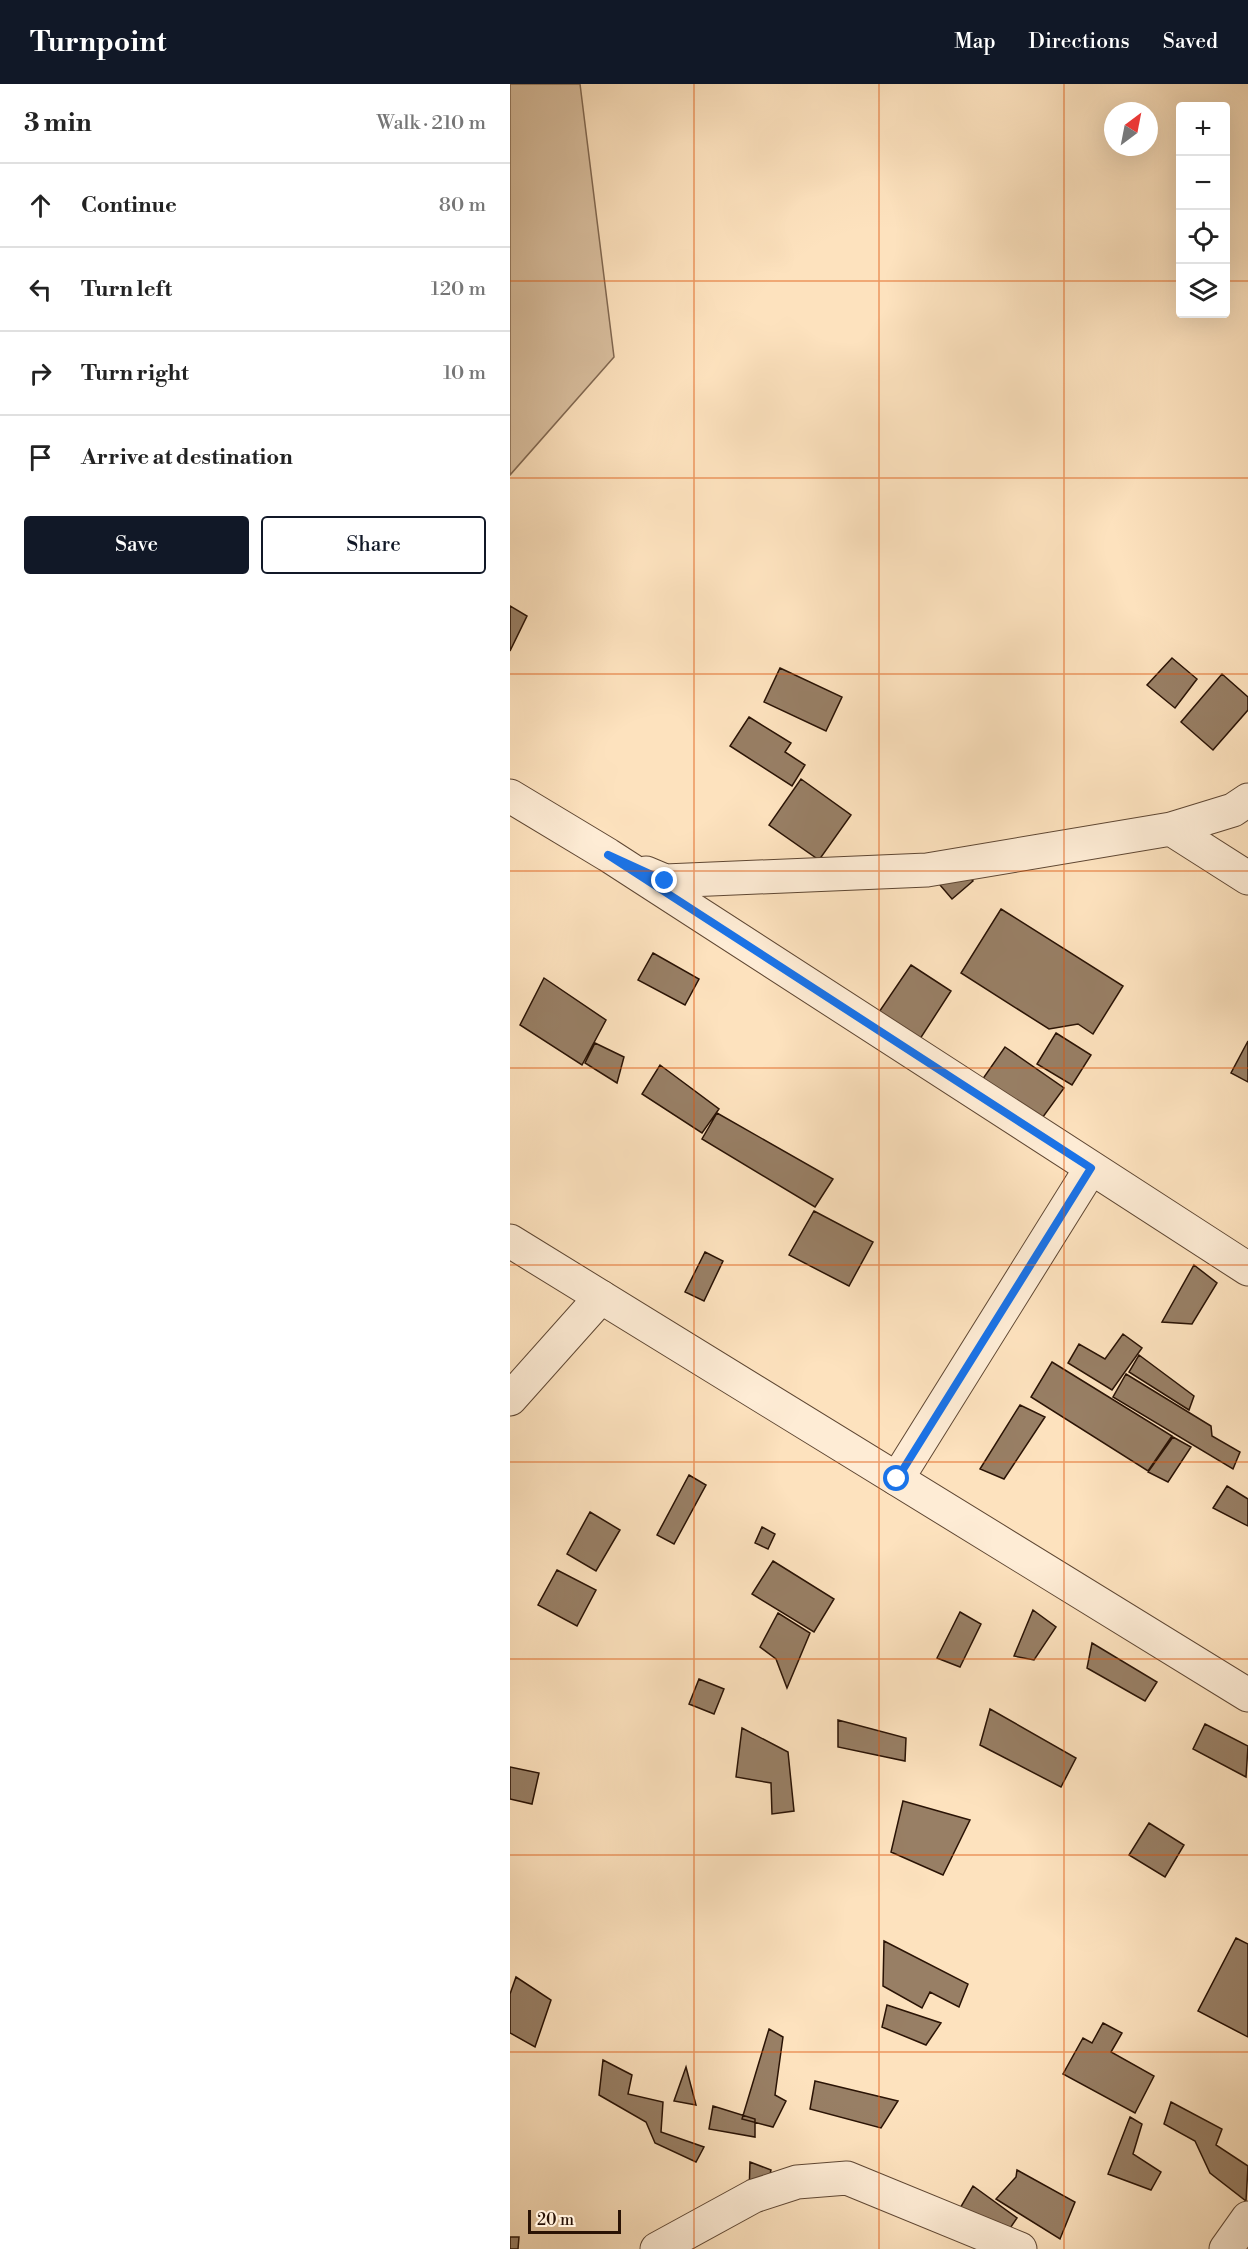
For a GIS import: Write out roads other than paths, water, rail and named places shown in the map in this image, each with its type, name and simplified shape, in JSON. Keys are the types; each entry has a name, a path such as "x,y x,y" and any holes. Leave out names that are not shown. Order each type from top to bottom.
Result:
{"street":[{"path":"510,796 608,855 1091,1168 1244,1257"},
{"path":"608,855 665,881 927,870 1171,829 1233,810 1248,800"},
{"path":"1171,829 1248,878"},
{"path":"897,1479 1091,1168"},
{"path":"510,1241 1248,1695"},
{"path":"510,1399 601,1297"},
{"path":"657,2249 754,2196 797,2182 847,2178 1020,2249"},
{"path":"1226,2249 1248,2218"}]}
